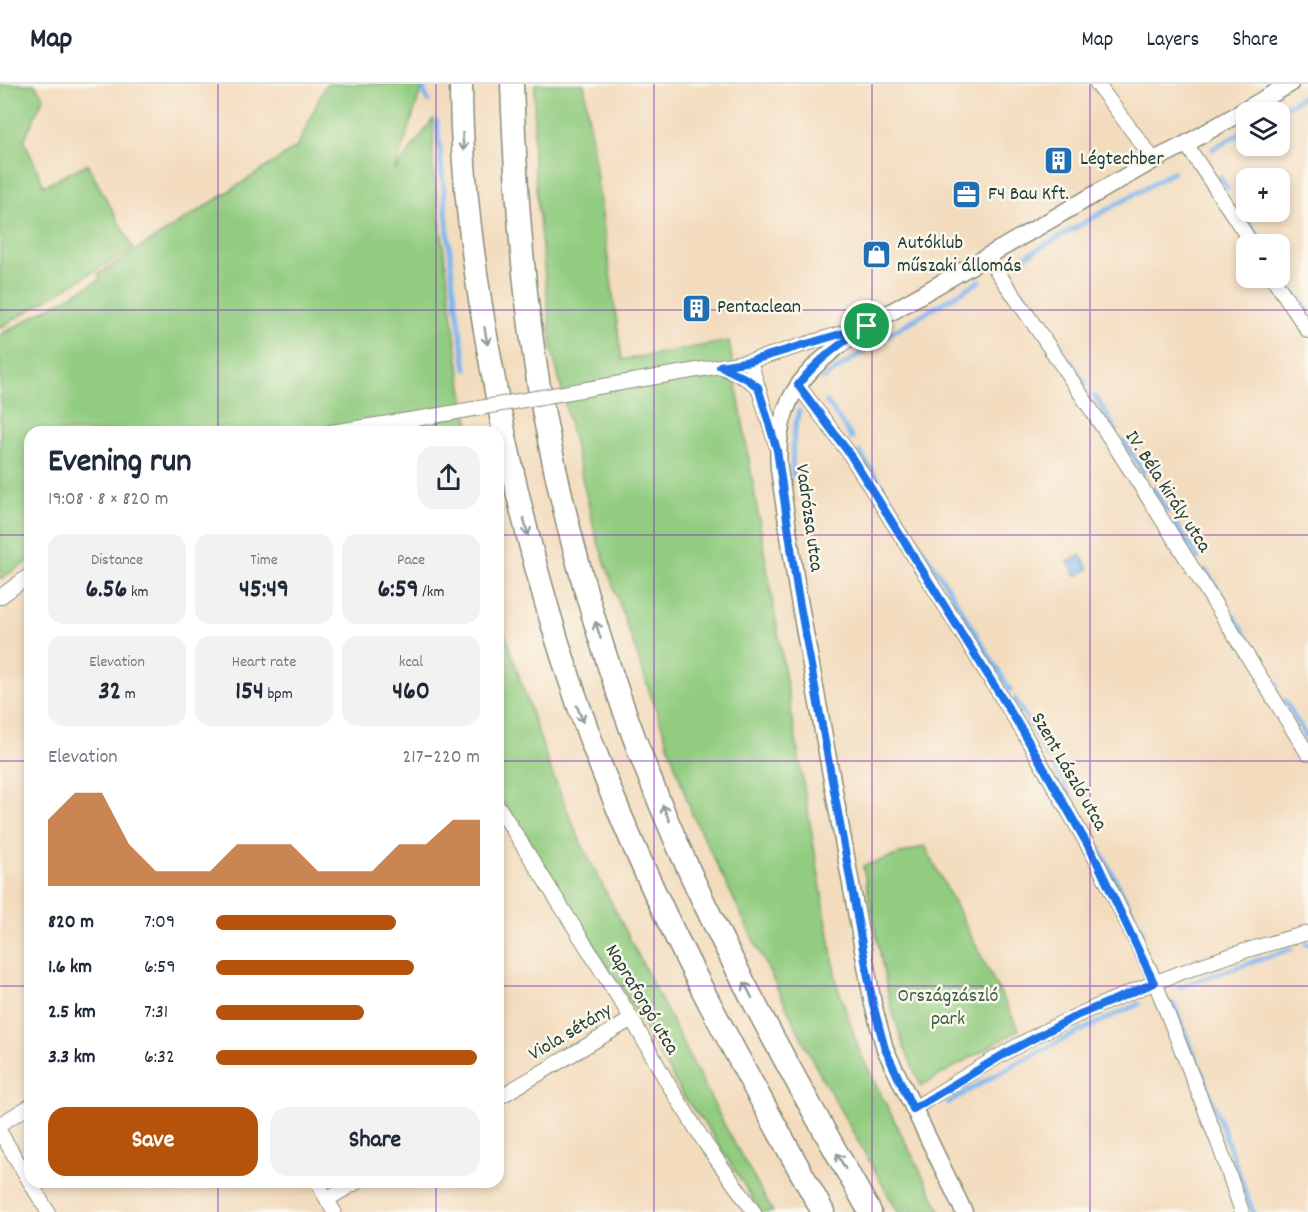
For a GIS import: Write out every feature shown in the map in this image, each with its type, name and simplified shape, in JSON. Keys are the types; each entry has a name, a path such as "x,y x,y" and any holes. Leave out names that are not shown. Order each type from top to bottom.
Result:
{"highway":[{"path":"461,84 470,224 479,297 502,426"},
{"path":"512,84 521,241 545,423 574,548 597,629 638,748 692,876 788,1066 870,1212"},
{"path":"504,433 536,566 577,705 622,820 680,946 823,1212"}],"street":[{"path":"1097,84 1154,160"},
{"name":"Vadrózsa utca","path":"964,1212 885,1049 873,1004 797,589 777,450 783,420 798,385 812,367 867,326 1290,84"},
{"path":"1186,144 1245,234"},
{"name":"IV. Béla király utca","path":"986,256 1095,416 1198,576 1308,754"},
{"path":"1280,288 1308,331"},
{"path":"370,426 750,361 867,326"},
{"path":"750,361 777,450"},
{"path":"720,366 758,387"},
{"name":"Szent László utca","path":"798,385 849,453 1022,730 1094,856 1154,983 1219,1145 1242,1212"},
{"path":"0,597 24,579"},
{"name":"Napraforgó utca","path":"504,819 632,1019 705,1143 754,1212"},
{"path":"913,1109 1006,1053 1060,1024 1154,983 1256,946 1308,933"},
{"name":"Viola sétány","path":"504,1094 632,1019"},
{"path":"0,1124 24,1110"},
{"path":"0,1132 24,1172"},
{"path":"34,1188 48,1212"},
{"path":"321,1188 334,1212"},
{"path":"327,1199 346,1188"}],"green space":[{"path":"0,84 34,84 44,97 24,140 44,186 87,164 133,248 0,328"},
{"path":"326,84 423,84 395,171 433,119 433,167 469,426 24,426 24,564 0,579 0,335 101,279 98,274 297,147"},
{"path":"535,84 584,84 622,360 729,341 837,984 860,1053 941,1212 898,1212 815,1065 692,814 595,533 552,349 533,156"},
{"path":"504,632 551,771 581,843 727,1130 773,1212 761,1212 710,1131 683,1096 623,990 504,803"},
{"name":"Országzászló park","path":"925,846 1019,1030 921,1086 903,1045 890,1003 863,866"}],"water":[{"path":"1080,555 1089,569 1076,576 1068,562"}],"waterway":[{"path":"421,84 428,101"},
{"path":"1290,104 1308,94"},
{"path":"437,121 453,283 466,369"},
{"path":"1213,149 1236,136"},
{"path":"1012,264 1173,172"},
{"path":"1220,177 1227,188"},
{"path":"1247,222 1256,234"},
{"path":"823,379 886,336 980,281"},
{"path":"1022,291 1061,347"},
{"path":"1297,295 1308,311"},
{"path":"1070,360 1086,384"},
{"path":"1095,396 1116,430"},
{"path":"827,402 852,438"},
{"path":"793,475 793,443 799,411"},
{"path":"1124,441 1143,472"},
{"path":"860,452 943,580 1010,690"},
{"path":"1153,488 1168,511"},
{"path":"1174,522 1198,558"},
{"path":"1206,571 1224,599"},
{"path":"1234,616 1247,638"},
{"path":"1266,669 1277,686"},
{"path":"1015,699 1049,758"},
{"path":"1285,701 1308,740"},
{"path":"1055,769 1073,801"},
{"path":"1082,816 1143,932"},
{"path":"1179,987 1291,949"},
{"path":"1173,1003 1206,1083 1253,1212"},
{"path":"948,1103 1042,1050 1139,1004"}],"place":[{"name":"Légtechber","path":"1059,160"},
{"name":"F4 Bau Kft.","path":"967,195"},
{"name":"Autóklub műszaki állomás","path":"876,255"},
{"name":"Pentaclean","path":"696,308"}],"route":[{"path":"867,326 812,367 798,385 849,453 1022,730 1094,856 1151,972 1154,983 1078,1015 1006,1053 913,1109 885,1049 873,1004 797,589 777,450 758,387 720,366 750,361 867,326"}]}
